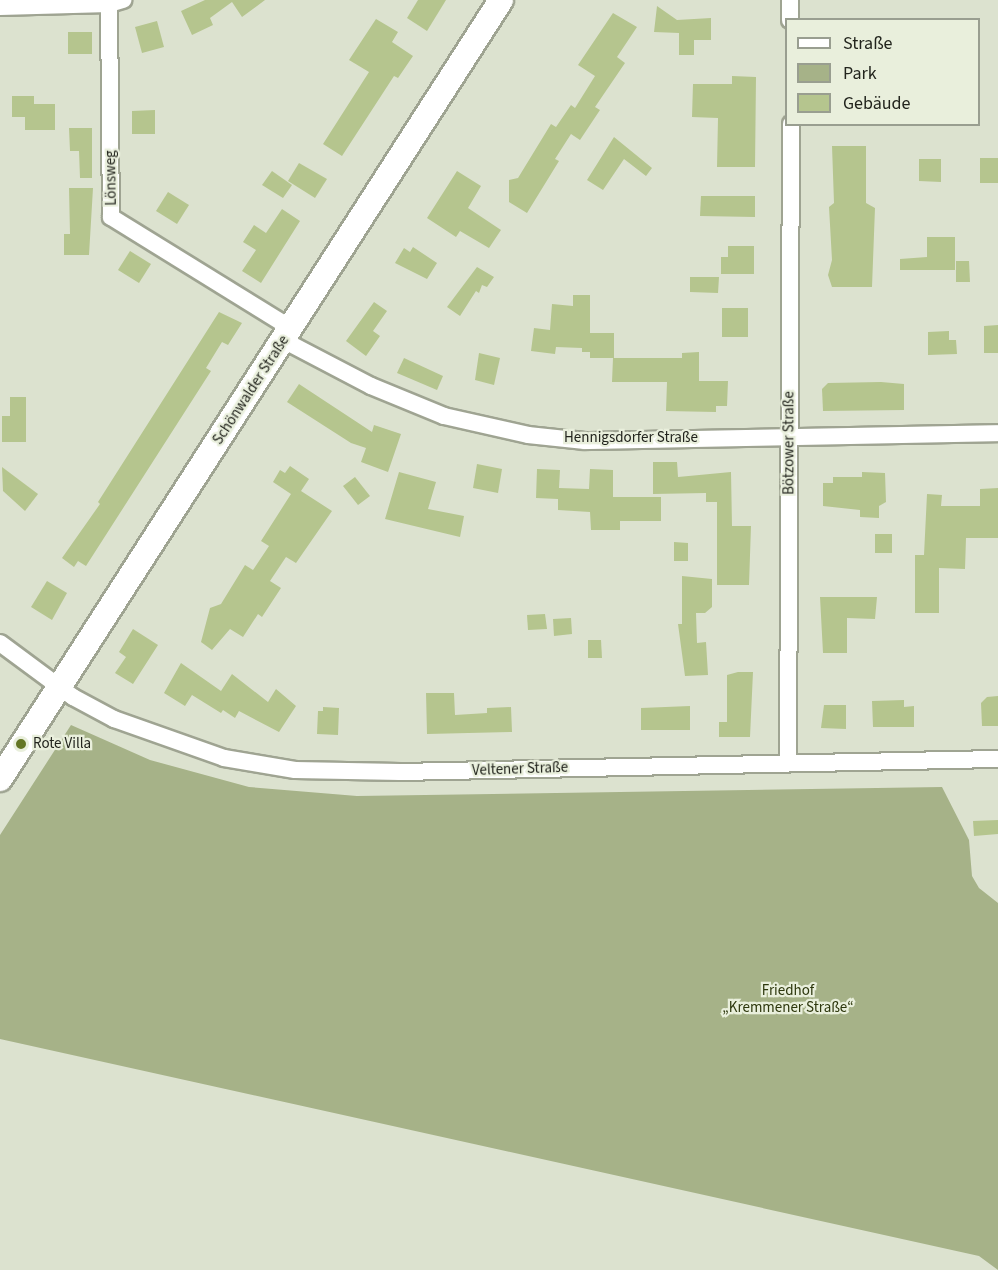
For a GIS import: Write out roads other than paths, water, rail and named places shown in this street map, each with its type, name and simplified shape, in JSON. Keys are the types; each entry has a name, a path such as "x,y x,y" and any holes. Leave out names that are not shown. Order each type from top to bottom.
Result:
{"main road":[{"name":"Schönwalder Straße","path":"0,779 501,0"}],"street":[{"path":"790,0 790,18"},
{"name":"Lönsweg","path":"114,1 111,217 287,334"},
{"path":"0,7 114,1"},
{"name":"Bötzower Straße","path":"788,761 791,126"},
{"name":"Hennigsdorfer Straße","path":"287,334 371,386 444,416 528,435 585,441 788,435 998,433"},
{"name":"Veltener Straße","path":"0,643 58,687 114,719 173,742 224,758 296,770 400,772 788,761 998,759"}],"place":[{"name":"Rote Villa","path":"21,744"}],"park label":[{"name":"Friedhof „Kremmener Straße“","path":"788,998"}]}
